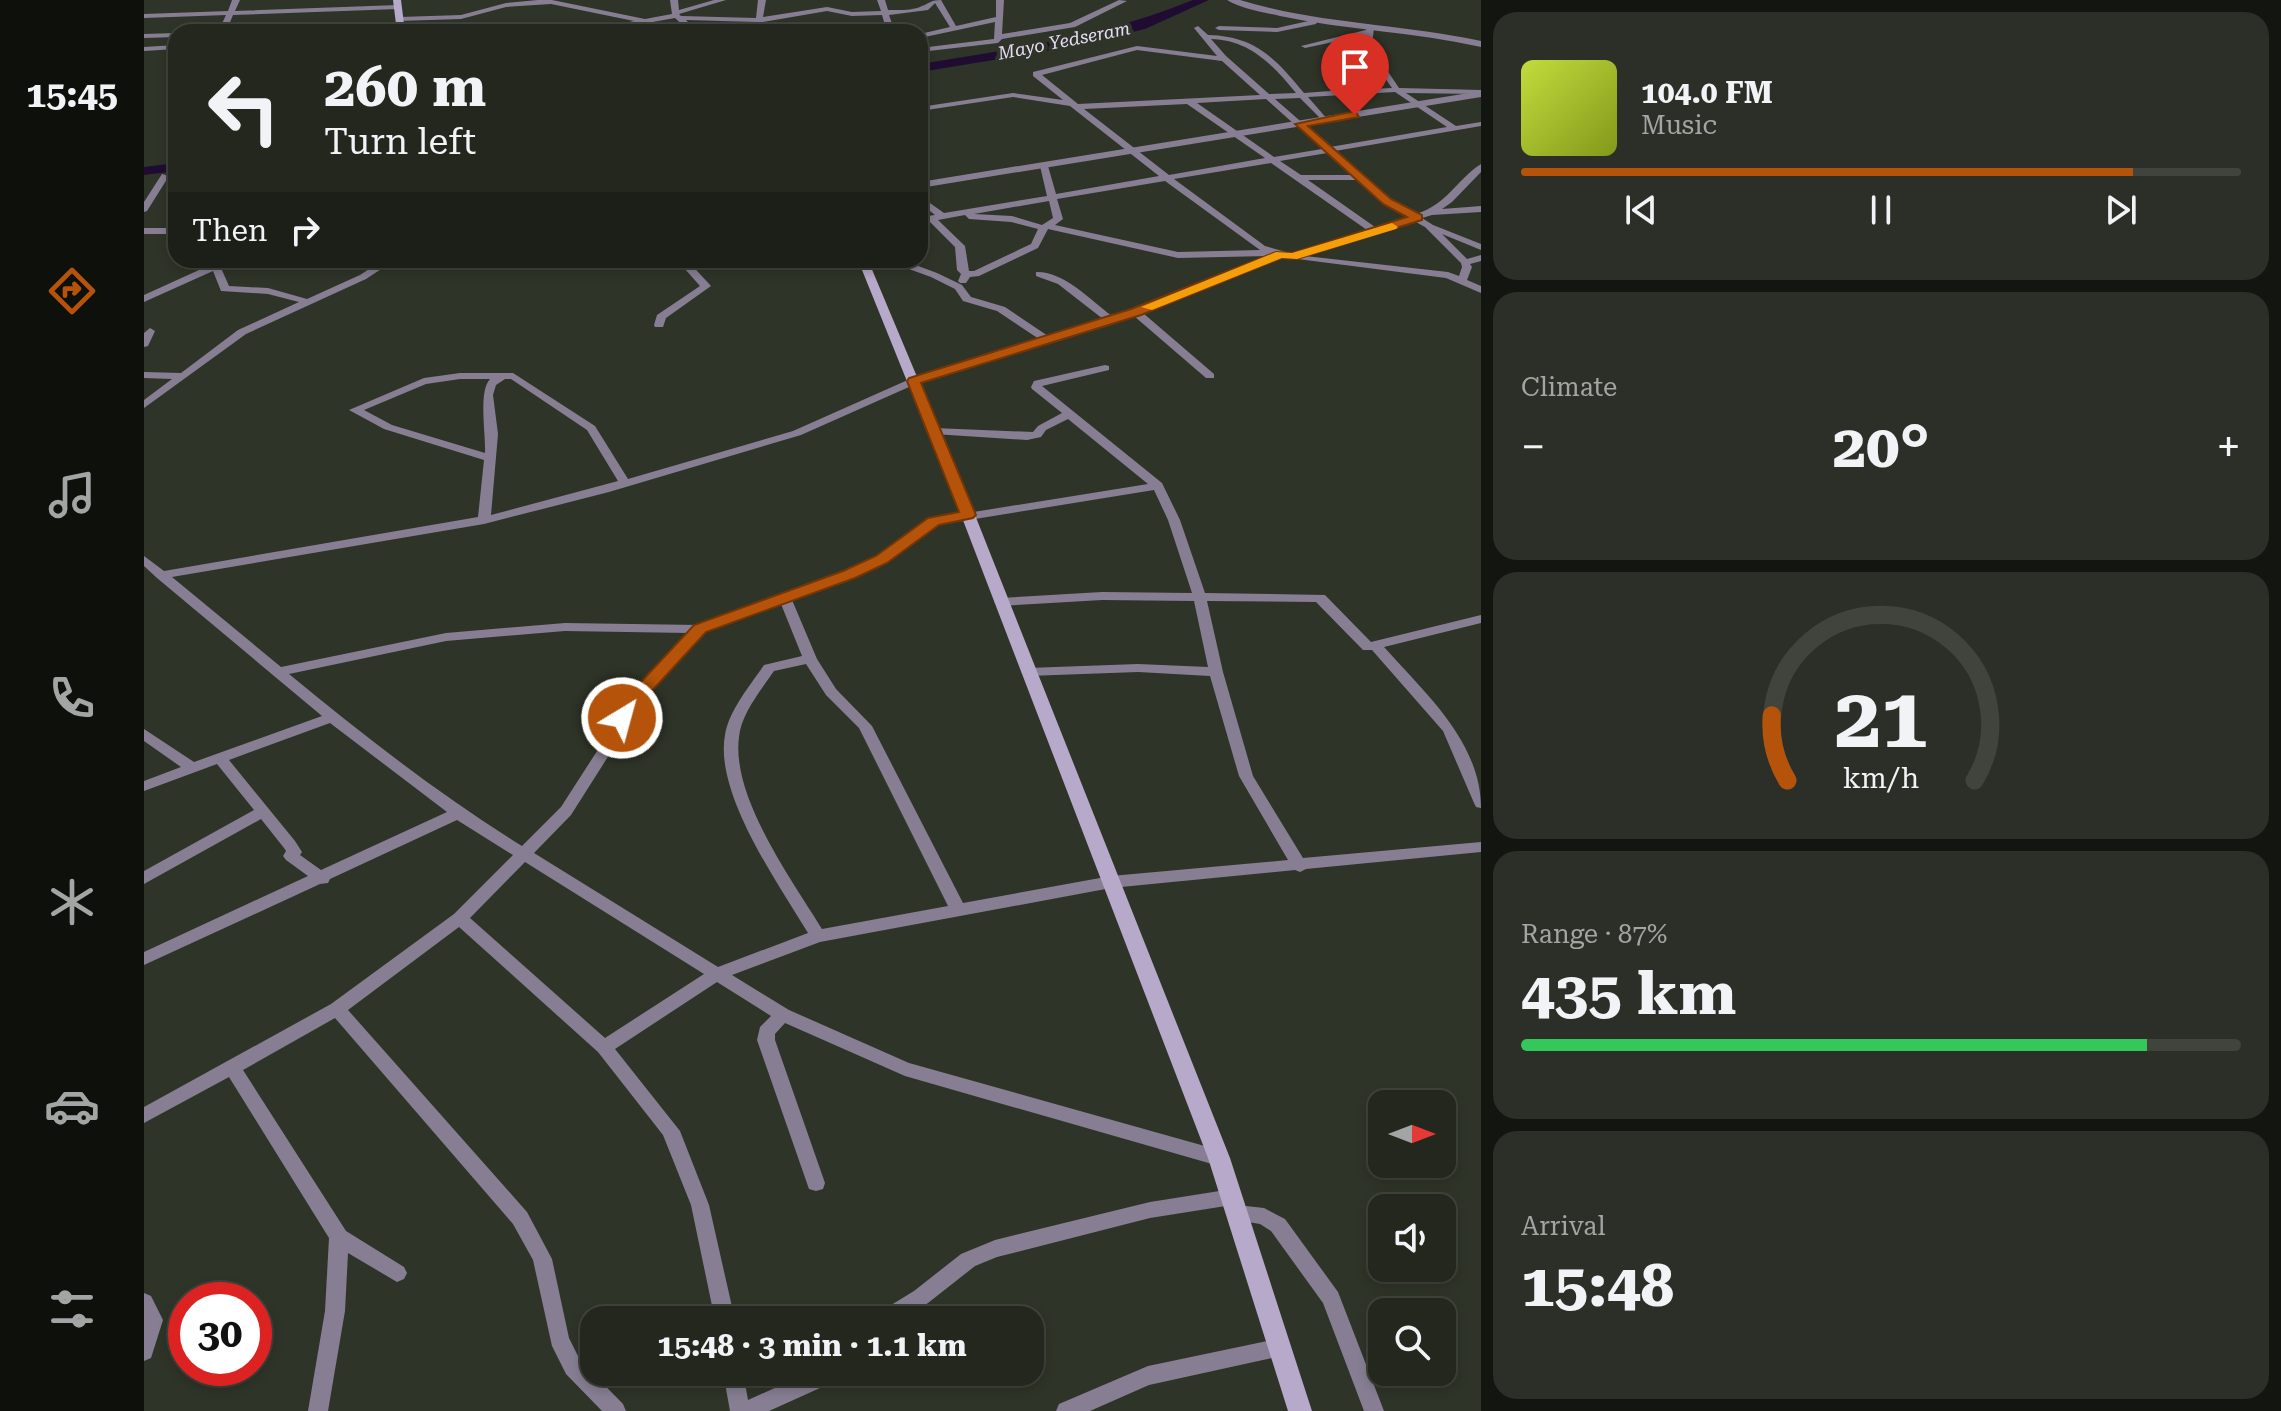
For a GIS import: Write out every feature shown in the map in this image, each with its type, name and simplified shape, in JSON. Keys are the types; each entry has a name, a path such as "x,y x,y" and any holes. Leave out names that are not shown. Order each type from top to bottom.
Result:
{"main road":[{"path":"397,4 401,24"},
{"path":"866,268 968,515 1219,1158 1300,1411"}],"street":[{"path":"225,24 236,0"},
{"path":"674,0 677,16 686,24"},
{"path":"677,16 722,0"},
{"path":"759,24 762,0"},
{"path":"833,2 845,0"},
{"path":"881,0 888,24"},
{"path":"628,24 677,16 760,20 820,9 885,13 925,8 936,0 955,30"},
{"path":"1000,0 1000,37"},
{"path":"1231,0 1313,22 1437,34 1481,44"},
{"path":"415,24 469,16 506,5 548,1 643,21"},
{"path":"928,48 991,43 1000,37 1072,25 1123,1"},
{"path":"144,16 397,4"},
{"path":"928,35 998,19"},
{"path":"1313,22 1277,30 1196,29 1225,59 1387,201 1428,225 1481,247"},
{"path":"1305,46 1369,29"},
{"path":"1347,92 1350,73 1344,62 1364,55 1368,48 1369,29"},
{"path":"144,36 168,35"},
{"path":"1205,37 1229,36 1274,61 1324,120"},
{"path":"144,49 168,48"},
{"path":"1225,59 1137,48 1037,72 1043,82 1255,244 1283,254"},
{"path":"1368,48 1397,90 1454,128"},
{"path":"928,108 1013,95 1074,106 1397,90 1481,93"},
{"path":"928,184 1481,93"},
{"path":"1190,102 1376,232"},
{"path":"928,219 1333,152 1481,124"},
{"path":"966,274 976,274 1035,246 1046,227 1059,216 1044,166"},
{"path":"161,575 484,520 797,433 914,381 1136,312 1283,254 1376,232 1417,218 1449,200 1481,167"},
{"path":"144,209 165,176"},
{"path":"1296,178 1361,177"},
{"path":"928,205 942,216"},
{"path":"1431,212 1481,209"},
{"path":"955,214 1012,219 1178,255 1283,254 1416,270 1462,280 1481,290"},
{"path":"928,220 956,239 966,274 959,287"},
{"path":"1428,225 1465,262 1467,267 1462,280"},
{"path":"144,231 168,231"},
{"path":"1465,262 1481,258"},
{"path":"144,299 216,268 225,289 268,291 309,302"},
{"path":"144,405 242,332 375,268"},
{"path":"659,325 661,317 706,286 689,268"},
{"path":"915,268 959,287 967,299 1001,309 1047,340"},
{"path":"1039,274 1061,282 1109,319"},
{"path":"1136,312 1210,376"},
{"path":"144,344 150,331"},
{"path":"1105,368 1038,383 1036,387 1158,486 1174,520 1199,595 1216,672 1246,776 1300,866"},
{"path":"144,375 184,376"},
{"path":"490,458 388,427 355,410 424,381 460,376 513,376 591,428 625,483"},
{"path":"484,520 492,414 488,395 491,383 500,378"},
{"path":"934,431 1027,437 1037,435 1042,428 1069,414"},
{"path":"279,672 446,637 565,627 700,629 881,559 934,522 1158,486"},
{"path":"144,560 332,717 458,813 783,1015 905,1069 1219,1158"},
{"path":"1000,602 1199,595 1320,598 1364,645 1481,619"},
{"path":"785,598 810,659 831,692 865,726 957,908"},
{"path":"144,1116 337,1009 460,918 566,811 644,689 700,629"},
{"path":"1375,645 1449,729 1481,803"},
{"path":"810,659 769,668 731,737 736,774 756,832 818,936"},
{"path":"1028,672 1138,668 1216,672"},
{"path":"144,786 332,717"},
{"path":"144,734 193,769"},
{"path":"220,758 233,770 290,845 294,852 291,856 322,879"},
{"path":"144,878 262,812"},
{"path":"144,959 322,879 458,813"},
{"path":"604,1047 717,974 818,936 1111,882 1481,847"},
{"path":"460,918 604,1047 671,1131 700,1205 722,1306"},
{"path":"337,1009 520,1218 549,1279 559,1339 593,1391 616,1411"},
{"path":"783,1015 766,1032 766,1040 816,1183"},
{"path":"233,1069 339,1237 397,1273"},
{"path":"907,1306 968,1260 995,1249 1150,1210 1235,1205 1278,1225 1331,1298 1374,1411"},
{"path":"318,1411 335,1311 339,1237"},
{"path":"144,1302 153,1320 144,1351"},
{"path":"1066,1411 1148,1376 1281,1347"},
{"path":"737,1386 743,1411 801,1386"}],"waterway":[{"name":"Mayo Yedseram","path":"928,67 1060,45 1141,26 1203,0"},
{"name":"Mayo Yedseram","path":"144,171 168,168"}],"slow traffic":[{"path":"1148,307 1281,254 1292,257 1392,227"}],"route":[{"path":"622,718 644,689 700,629 849,575 881,559 934,522 968,515 914,381 1136,312 1281,254 1292,257 1417,218 1387,201 1300,124 1355,115"}]}
